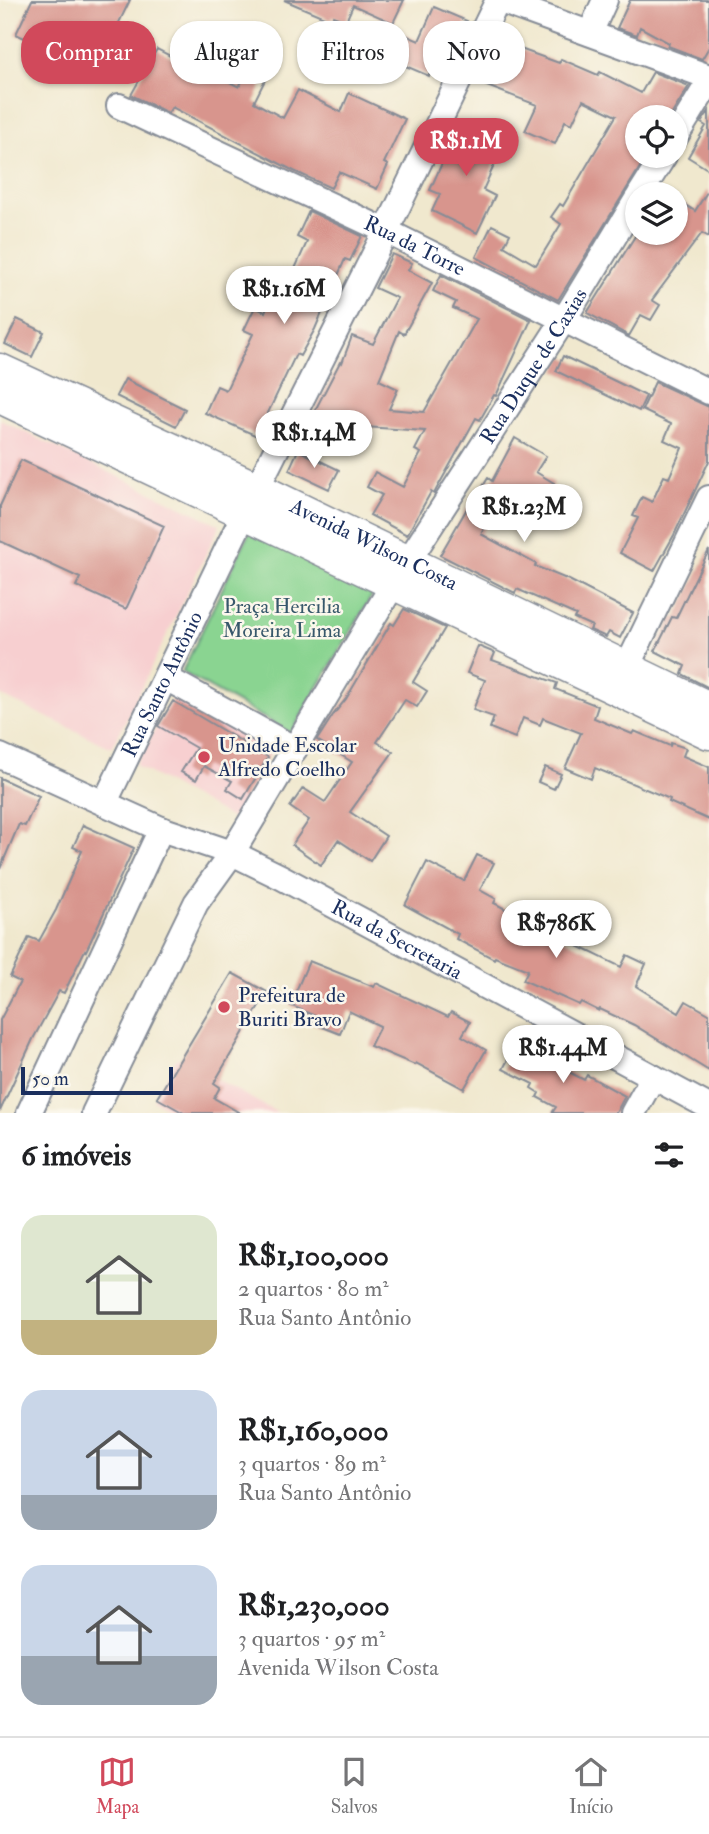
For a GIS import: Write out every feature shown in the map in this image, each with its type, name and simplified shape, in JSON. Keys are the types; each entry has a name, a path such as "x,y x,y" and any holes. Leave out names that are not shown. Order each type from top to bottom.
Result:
{"street":[{"path":"498,0 709,79 688,115"},
{"name":"Rua Santo Antônio","path":"105,803 244,514 498,0"},
{"path":"590,33 605,0"},
{"name":"Rua da Torre","path":"119,106 386,231 709,392"},
{"name":"Rua Duque de Caxias","path":"94,1113 196,903 232,853 402,573 625,219"},
{"name":"Avenida Wilson Costa","path":"0,369 258,488 402,573 627,667 709,707"},
{"path":"0,398 244,514 402,573 709,734"},
{"path":"627,667 709,498"},
{"path":"166,678 295,749"},
{"name":"Rua da Secretaria","path":"0,756 161,829 232,853 281,877 709,1107"},
{"path":"29,1113 161,829"},
{"path":"633,1113 653,1077"}],"shaded area":[{"path":"0,420 220,525 112,748 0,695"},
{"name":"Unidade Escolar Alfredo Coelho","path":"175,694 273,749 233,819 135,765"},
{"path":"177,1058 278,1113 177,1113 153,1100"}],"green space":[{"name":"Praça Hercilia Moreira Lima","path":"252,527 377,587 291,733 182,672"}],"building":[{"path":"32,0 130,0 120,21 22,21"},
{"path":"284,0 404,0 394,21 353,5 346,21 333,16 331,20"},
{"path":"630,0 709,0 709,47 702,59 668,46 669,43 640,27 637,35 617,28"},
{"path":"434,7 467,21 428,21"},
{"path":"21,23 21,36 16,34"},
{"path":"423,32 423,73 409,68 409,37 419,41"},
{"path":"157,49 170,56 170,84 233,84 239,87 241,84 263,84 254,102 283,118 298,90 341,112 349,93 405,119 384,163 388,165 377,189 339,172 331,188 172,107 168,113 131,95 137,84 156,84"},
{"path":"525,51 559,63 561,59 598,75 600,72 641,93 653,72 689,86 677,105 625,105 625,168 639,168 631,182 625,182 625,191 558,300 476,257 492,225 510,234 504,246 536,265 561,224 551,217 560,204 563,206 616,116 583,100 572,124 565,121 555,144 525,131 537,105 484,85 525,84"},
{"path":"709,111 709,170 688,157 706,126 701,123"},
{"path":"460,123 504,143 483,190 495,196 477,233 432,211 440,194 430,190"},
{"path":"709,189 709,237 702,233 652,300 660,305 651,320 641,315 629,336 587,313 630,245 688,245 688,207 695,211"},
{"path":"309,211 362,236 350,261 345,259 315,329 300,356 296,354 257,436 205,413 217,386 226,390 253,334 244,330 255,307 265,312 276,285 286,289 307,242 297,237"},
{"path":"392,254 412,263 408,270 432,283 404,334 399,331 379,380 398,389 389,409 424,412 477,319 453,308 456,302 433,291 441,275 531,320 496,396 494,395 480,420 476,418 434,494 431,492 407,535 370,515 382,495 367,487 375,472 403,487 421,453 415,450 425,431 365,427 357,444 310,420 340,362 342,363 352,336 373,344 397,298 375,288"},
{"path":"17,319 44,332 32,357 5,344"},
{"path":"563,356 646,396 639,411 556,371"},
{"path":"125,379 185,409 176,426 116,396"},
{"path":"655,382 709,407 709,461 654,571 620,553 638,518 633,516 642,497 652,502 664,476 669,478 682,448 664,440 671,424 642,410"},
{"path":"515,438 546,456 536,472 554,483 526,526 496,508 481,534 536,564 535,566 633,613 620,638 609,632 606,637 590,630 592,626 574,618 576,615 517,589 515,593 440,555 469,505 471,506 488,478 492,481"},
{"path":"298,450 339,470 329,489 289,470"},
{"path":"21,460 164,526 126,609 76,586 80,578 0,541 0,506"},
{"path":"709,550 709,688 682,674 685,666 655,651 672,617 676,618"},
{"path":"404,609 445,628 413,682 427,691 417,707 405,700 377,742 393,752 350,812 386,836 370,861 338,840 321,865 292,845 309,820 290,807 303,788 325,802 352,762 317,740 346,699 391,623 394,625"},
{"path":"478,646 495,653 492,660 557,683 555,689 598,706 594,718 632,734 634,731 670,746 671,743 686,748 683,756 709,767 709,820 669,802 670,799 595,768 591,779 565,768 581,733 543,718 540,725 523,718 515,738 490,728 494,717 473,710 485,680 467,673"},
{"path":"173,701 268,757 243,799 227,789 232,781 204,766 196,780 181,772 196,748 158,726"},
{"path":"545,767 561,774 554,789 538,782"},
{"path":"0,778 39,796 25,826 19,824 0,869"},
{"path":"83,825 134,848 86,951 64,993 59,991 33,1039 0,1111 0,1020 20,982 10,977 29,937 39,941 56,910 82,851 73,847"},
{"path":"477,855 494,863 480,890 496,899 494,903 517,915 512,924 544,936 547,931 621,967 627,955 646,964 636,986 679,1013 686,1001 709,1014 709,1071 634,1025 581,1002 579,1005 523,980 528,970 495,957 494,959 456,939 458,934 405,905 427,862 464,881"},
{"path":"309,961 374,987 376,983 448,1017 451,1012 470,1022 462,1036 486,1050 464,1089 416,1063 415,1065 370,1046 380,1026 349,1011 340,1034 312,1023 315,1016 290,1005"},
{"path":"232,973 267,992 214,1083 220,1087 214,1098 240,1113 184,1113 157,1098"},
{"path":"516,1044 584,1080 587,1075 625,1096 616,1113 552,1113 556,1107 537,1097 539,1093 531,1088 533,1084 503,1069"}],"place":[{"name":"Unidade Escolar Alfredo Coelho","path":"204,757"},
{"name":"Prefeitura de Buriti Bravo","path":"224,1007"}]}
